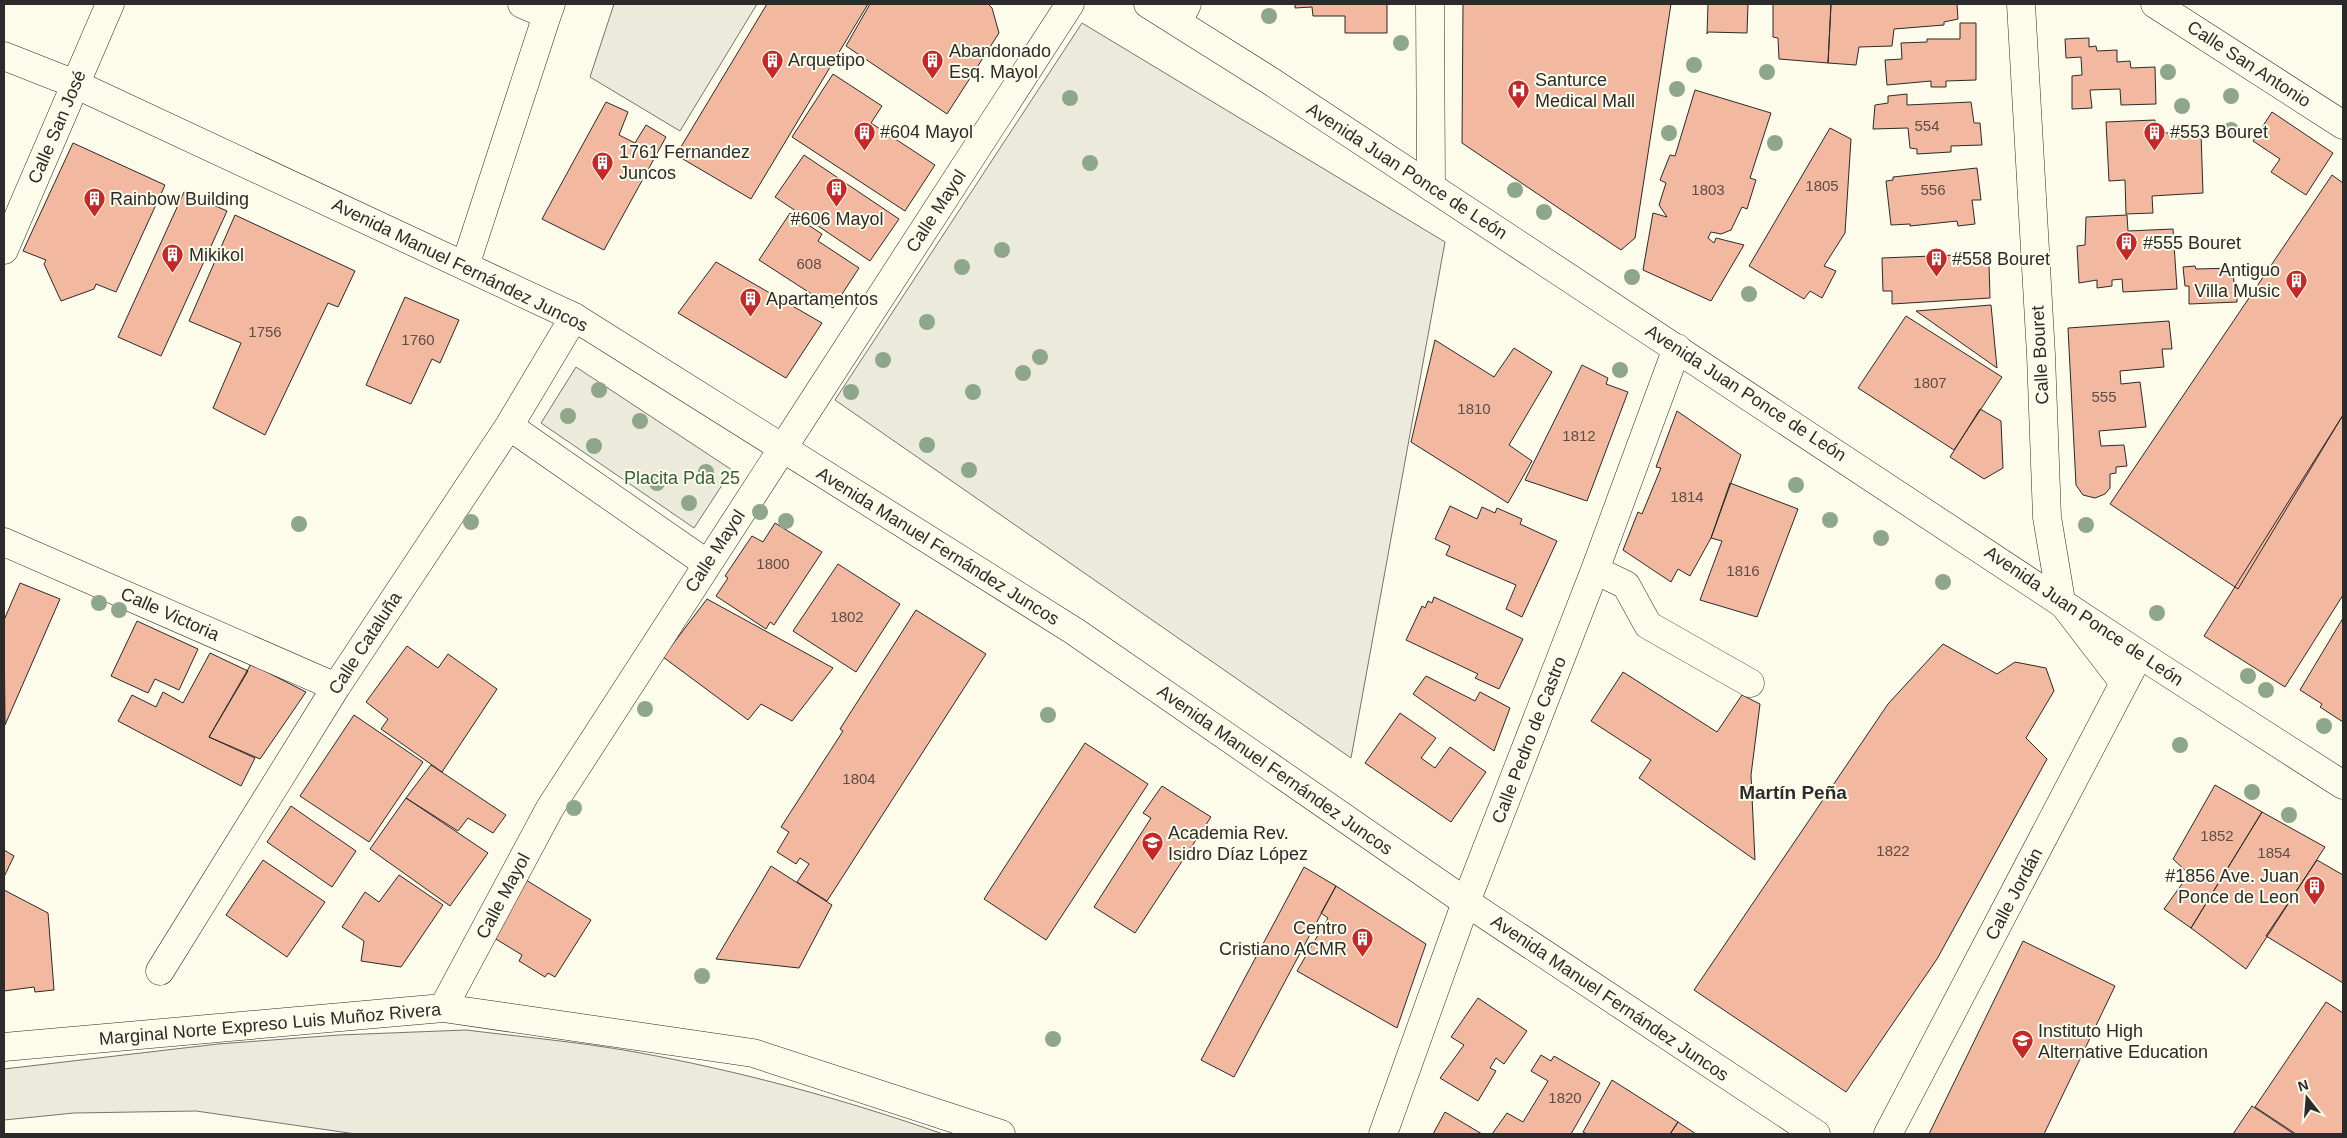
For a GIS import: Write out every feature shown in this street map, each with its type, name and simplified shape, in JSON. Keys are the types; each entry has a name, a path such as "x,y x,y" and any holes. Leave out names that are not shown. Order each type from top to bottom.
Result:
{"street":[{"name":"Calle San José","path":"4,250 110,4"},
{"path":"465,266 549,9 522,4"},
{"name":"Calle Mayol","path":"444,1008 550,808 706,563 1070,4"},
{"name":"Avenida Juan Ponce de León","path":"1148,4 1182,13 1430,187 2140,654 2343,785"},
{"path":"1430,4 1430,187"},
{"name":"Calle Bouret","path":"2021,4 2041,356 2046,517 2061,601 2124,683"},
{"name":"Calle San Antonio","path":"2155,4 2343,125"},
{"name":"Avenida Manuel Fernández Juncos","path":"4,56 75,84 574,317 1074,631 1466,902 1816,1134"},
{"name":"Calle Cataluña","path":"160,971 336,687 509,426 574,317"},
{"name":"Calle Pedro de Castro","path":"1383,1134 1466,902 1595,570 1677,348"},
{"path":"509,426 706,563"},
{"name":"Calle Victoria","path":"4,542 336,687"},
{"path":"1595,570 1626,585 1648,625 1750,683"},
{"name":"Calle Jordán","path":"1888,1134 2140,654"},
{"name":"Marginal Norte Expreso Luis Muñoz Rivera","path":"4,1047 444,1008 754,1053 1001,1134"}],"green space":[{"path":"614,4 757,4 680,131 590,77"},
{"path":"1082,23 1445,242 1351,758 835,400"},
{"name":"Placita Pda 25","path":"576,367 732,470 694,528 541,423"},
{"path":"466,1030 614,1048 713,1068 791,1087 943,1134 356,1134 196,1111 74,1113 4,1120 4,1069 218,1044 339,1035"}],"building":[{"name":"Arquetipo","path":"767,4 868,4 751,199 676,155"},
{"name":"Abandonado Esq. Mayol","path":"870,4 988,4 992,8 999,33 947,114 846,46"},
{"path":"1295,4 1387,4 1387,33 1345,33 1345,16 1313,16 1312,7 1295,8"},
{"path":"1463,4 1671,4 1635,238 1621,250 1462,143"},
{"path":"1708,4 1748,4 1747,33 1708,32 1707,34"},
{"path":"1773,4 1831,4 1828,63 1779,59 1778,38 1773,37"},
{"path":"1831,4 1957,4 1958,19 1944,22 1944,25 1894,29 1892,46 1859,47 1856,65 1828,63"},
{"path":"1960,23 1976,23 1976,80 1946,81 1946,87 1931,87 1931,81 1887,85 1885,60 1902,59 1901,43 1927,42 1927,39 1960,39"},
{"path":"2089,38 2089,47 2096,46 2097,51 2117,50 2117,62 2130,61 2131,68 2155,67 2156,104 2121,105 2120,89 2090,90 2092,108 2072,109 2072,76 2082,75 2081,57 2066,58 2065,39"},
{"name":"#604 Mayol","path":"833,74 882,106 871,123 935,165 905,211 792,137"},
{"path":"1695,90 1771,113 1750,178 1756,180 1747,209 1742,207 1731,230 1721,234 1711,232 1708,238 1714,243 1716,238 1744,245 1711,301 1643,270 1653,213 1667,217 1659,205 1666,183 1660,180 1670,155 1675,156"},
{"path":"1907,94 1907,105 1971,102 1974,123 1980,123 1982,145 1951,146 1951,152 1917,154 1917,149 1910,148 1908,128 1873,129 1875,105 1888,103 1888,96"},
{"name":"1761 Fernandez Juncos","path":"606,102 628,112 619,135 635,143 646,125 666,137 604,250 542,219"},
{"path":"2272,112 2333,153 2306,195 2271,172 2280,159 2253,141"},
{"name":"#553 Bouret","path":"2155,120 2155,133 2201,133 2203,193 2152,196 2153,213 2126,214 2125,180 2109,181 2106,122"},
{"path":"1830,128 1851,139 1845,233 1824,266 1836,271 1822,298 1810,291 1804,299 1749,266"},
{"name":"Rainbow Building","path":"73,143 165,185 116,292 96,284 94,289 61,301 44,264 46,260 23,251"},
{"name":"#606 Mayol","path":"804,155 899,219 870,261 775,197"},
{"path":"1977,168 1981,200 1972,200 1975,224 1958,226 1957,221 1910,226 1910,224 1891,225 1886,181 1893,180 1893,177"},
{"name":"Antiguo Villa Music","path":"2332,175 2343,183 2343,415 2238,589 2110,504"},
{"name":"Mikikol","path":"184,192 227,211 161,356 118,337"},
{"path":"790,213 822,234 818,241 859,268 833,308 759,260"},
{"path":"235,215 355,271 338,307 328,303 265,435 213,408 241,343 189,321"},
{"name":"#555 Bouret","path":"2127,215 2128,231 2173,229 2177,289 2123,292 2122,279 2112,280 2112,286 2097,288 2097,280 2079,283 2077,246 2085,245 2086,217"},
{"name":"#558 Bouret","path":"1982,254 1982,264 1989,264 1990,298 1892,304 1892,291 1883,291 1882,258"},
{"name":"Apartamentos","path":"716,262 822,323 786,378 678,313"},
{"path":"2195,266 2196,269 2233,268 2234,283 2237,283 2237,302 2189,304 2189,286 2185,286 2183,267"},
{"path":"405,297 459,320 440,363 432,359 411,404 366,385"},
{"path":"1991,305 1997,368 1916,311"},
{"path":"1906,316 2002,377 1954,450 1858,388"},
{"path":"2169,321 2172,349 2162,349 2164,367 2120,371 2121,384 2140,382 2146,427 2099,431 2101,446 2124,445 2127,466 2116,467 2116,473 2110,474 2110,488 2105,494 2095,498 2083,495 2076,485 2068,328"},
{"path":"1435,340 1494,377 1514,348 1552,372 1509,445 1532,461 1508,503 1411,442"},
{"path":"1582,365 1608,378 1606,384 1628,392 1587,501 1525,480"},
{"path":"1980,409 2001,421 2003,468 1984,479 1950,457"},
{"path":"1677,411 1741,455 1711,538 1690,576 1678,569 1671,582 1623,550 1638,512 1642,514 1661,468 1656,467"},
{"path":"2343,415 2343,595 2285,687 2204,636"},
{"path":"1730,483 1798,509 1757,617 1700,600 1722,541 1711,538"},
{"path":"1450,506 1477,519 1482,507 1495,513 1497,508 1522,519 1520,524 1557,541 1522,617 1506,609 1516,585 1446,555 1450,546 1435,539"},
{"path":"775,523 822,552 774,625 770,622 766,629 716,596 728,578 725,576 752,536 763,542"},
{"path":"838,564 900,604 856,672 793,631"},
{"path":"20,583 60,599 5,725 4,620"},
{"path":"1434,597 1523,639 1499,689 1475,678 1478,674 1406,640 1422,606 1425,608 1428,601 1432,603"},
{"path":"707,599 833,668 792,721 761,704 748,720 663,657"},
{"path":"916,610 986,654 827,901 797,882 809,864 800,858 796,864 777,852 789,832 781,827 843,731 840,729"},
{"path":"2343,618 2343,722 2320,707 2322,704 2300,690"},
{"path":"137,621 198,649 179,690 155,679 148,693 111,676"},
{"path":"1943,644 1997,674 2015,662 2046,668 2054,691 2026,738 2047,759 1937,959 1846,1092 1694,990 1888,704"},
{"path":"407,646 438,668 448,654 497,689 442,772 381,729 388,719 366,702"},
{"path":"210,653 248,671 209,737 255,758 241,786 118,721 132,695 156,707 163,692 183,703"},
{"path":"251,664 306,692 260,759 209,737"},
{"path":"1623,672 1717,732 1742,695 1760,704 1751,775 1755,860 1639,778 1651,760 1591,721"},
{"path":"1426,676 1475,701 1480,692 1510,708 1494,751 1413,694"},
{"path":"1400,713 1436,738 1421,758 1435,768 1450,747 1486,772 1451,822 1365,763"},
{"path":"354,715 423,762 369,842 300,796"},
{"path":"1085,743 1148,784 1046,940 984,899"},
{"path":"431,765 506,815 493,833 468,818 458,831 406,798"},
{"path":"2215,785 2262,812 2191,928 2164,909 2189,874 2173,859"},
{"name":"Academia Rev. Isidro Díaz López","path":"1162,786 1211,817 1135,933 1094,907 1151,818 1143,813"},
{"path":"406,798 488,853 450,906 370,849"},
{"path":"291,806 356,851 332,887 267,842"},
{"path":"2262,812 2325,847 2246,969 2191,928"},
{"path":"4,850 14,856 4,877"},
{"path":"263,860 325,902 287,957 226,915"},
{"name":"#1856 Ave. Juan Ponce de Leon","path":"2317,860 2343,875 2343,983 2266,936"},
{"path":"771,866 832,905 799,968 716,959"},
{"path":"1304,867 1336,886 1234,1077 1201,1060"},
{"path":"399,875 443,905 401,967 361,961 364,941 342,927 365,892 379,902"},
{"path":"526,880 591,920 555,977 548,973 545,977 519,961 522,955 491,936"},
{"name":"Centro Cristiano ACMR","path":"1336,886 1426,944 1397,1028 1297,971 1328,918 1321,913"},
{"path":"4,890 48,913 54,990 35,992 34,987 4,991"},
{"name":"Instituto High Alternative Education","path":"2023,941 2115,986 2044,1134 1929,1134"},
{"path":"1478,998 1527,1031 1504,1064 1496,1058 1490,1068 1496,1071 1478,1101 1440,1078 1464,1045 1451,1037"},
{"path":"2326,1002 2343,1013 2343,1134 2296,1134 2255,1107"},
{"path":"1541,1055 1551,1061 1554,1056 1600,1083 1571,1134 1492,1134 1507,1113 1523,1122 1548,1081 1531,1071"},
{"path":"1612,1080 1678,1122 1670,1134 1587,1134 1583,1132"},
{"path":"2252,1106 2294,1134 2233,1134"},
{"path":"1445,1112 1482,1134 1433,1134"},
{"path":"1678,1122 1696,1134 1670,1134"}],"place":[{"name":"Arquetipo","path":"772,79"},
{"name":"Abandonado Esq. Mayol","path":"933,80"},
{"name":"Santurce Medical Mall","path":"1519,109"},
{"name":"#604 Mayol","path":"864,151"},
{"name":"#553 Bouret","path":"2154,151"},
{"name":"1761 Fernandez Juncos","path":"603,181"},
{"name":"#606 Mayol","path":"837,208"},
{"name":"Rainbow Building","path":"94,218"},
{"name":"#555 Bouret","path":"2127,262"},
{"name":"Mikikol","path":"173,274"},
{"name":"#558 Bouret","path":"1936,278"},
{"name":"Antiguo Villa Music","path":"2296,299"},
{"name":"Apartamentos","path":"750,318"},
{"name":"Academia Rev. Isidro Díaz López","path":"1152,862"},
{"name":"#1856 Ave. Juan Ponce de Leon","path":"2315,905"},
{"name":"Centro Cristiano ACMR","path":"1363,957"},
{"name":"Instituto High Alternative Education","path":"2022,1060"}],"district":[{"name":"Martín Peña","path":"1793,792"}]}
